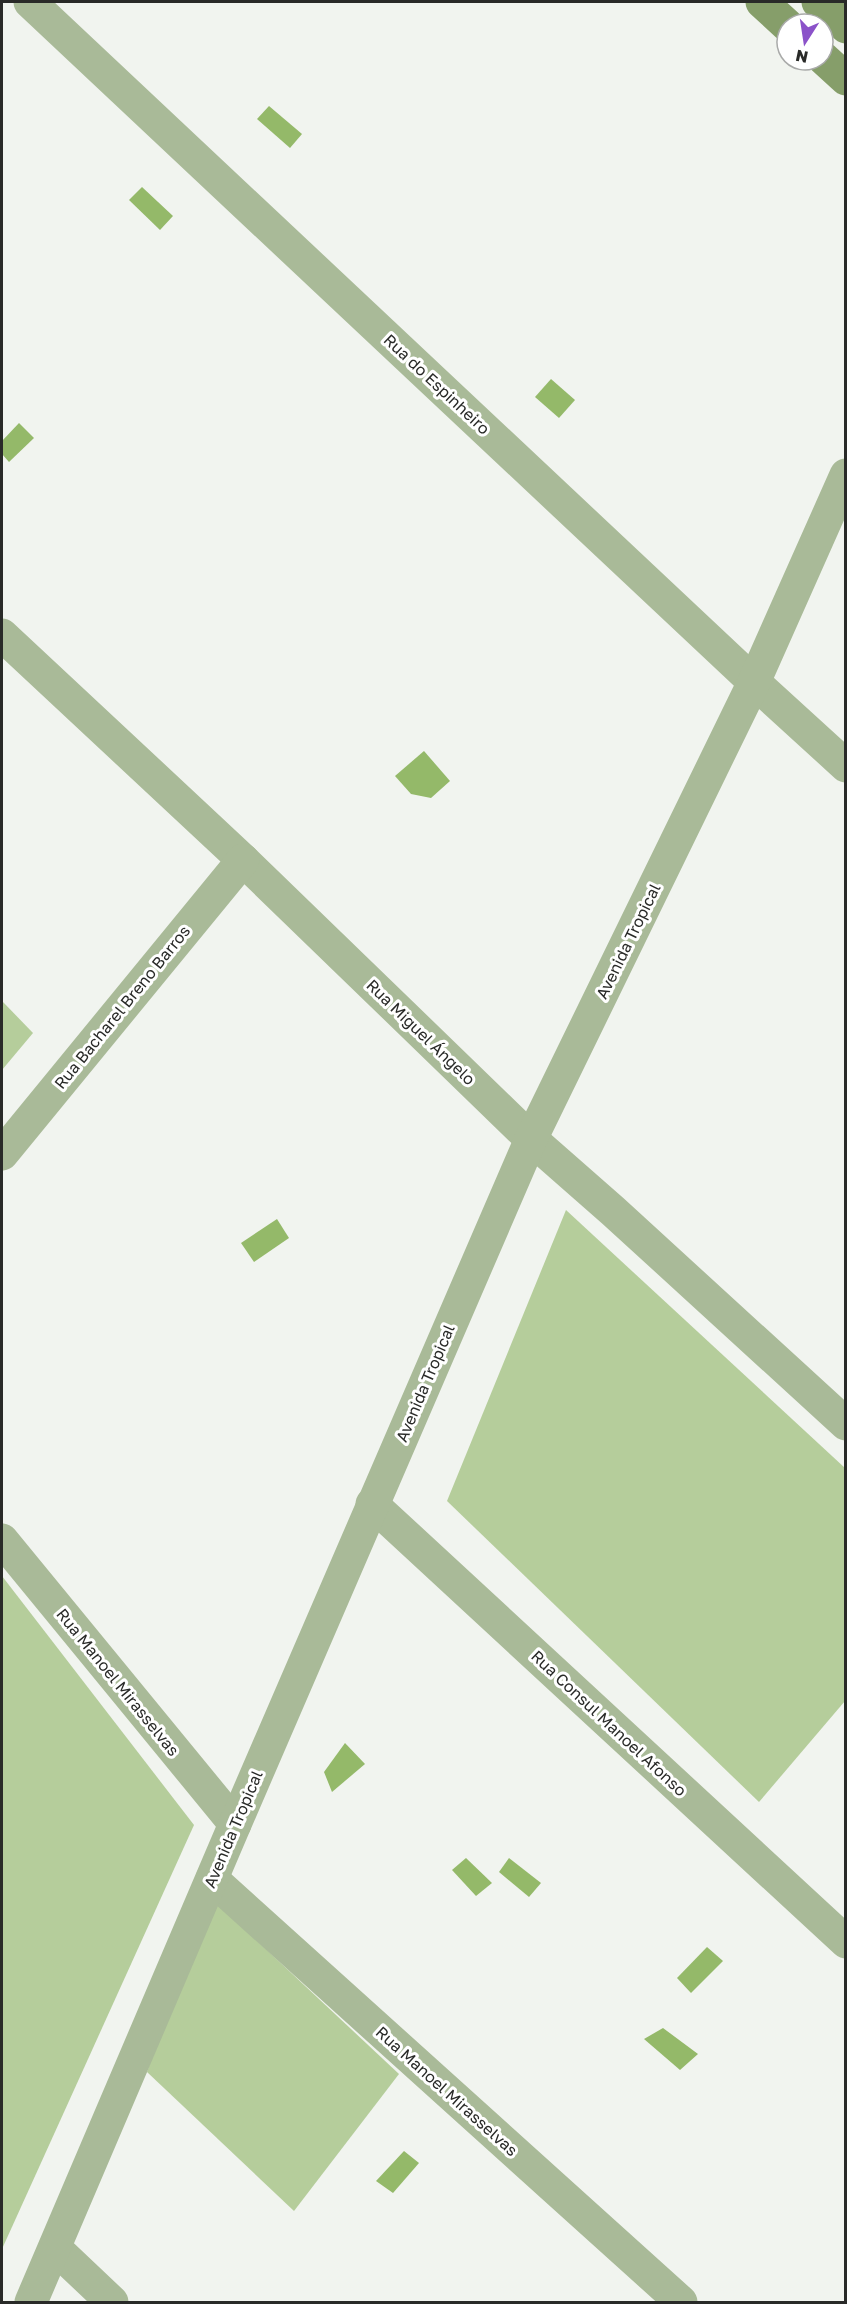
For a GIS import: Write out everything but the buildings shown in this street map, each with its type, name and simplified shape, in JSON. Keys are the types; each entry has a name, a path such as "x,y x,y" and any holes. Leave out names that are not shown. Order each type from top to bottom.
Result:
{"street":[{"name":"Rua do Espinheiro","path":"30,2 846,766"},
{"path":"762,2 775,14"},
{"path":"818,2 846,27"},
{"name":"Avenida Tropical","path":"31,2302 56,2249 235,1824 531,1139 754,682 846,475"},
{"name":"Rua Miguel Ángelo","path":"2,635 243,860 531,1139 846,1424"},
{"name":"Rua Bacharel Breno Barros","path":"2,1154 243,860"},
{"name":"Rua Consul Manoel Afonso","path":"372,1504 846,1942"},
{"name":"Rua Manoel Mirasselvas","path":"2,1540 235,1824"},
{"name":"Rua Manoel Mirasselvas","path":"212,1879 681,2302"},
{"path":"56,2249 112,2302"}],"shaded area":[{"path":"269,106 302,134 290,148 257,119"},
{"path":"142,187 173,216 160,230 129,200"},
{"path":"551,379 575,400 559,418 535,397"},
{"path":"19,423 34,438 9,462 2,454 2,441"},
{"path":"424,751 450,781 431,798 411,794 395,776"},
{"path":"2,1001 33,1033 2,1070"},
{"path":"566,1210 845,1468 845,1701 759,1802 447,1501"},
{"path":"277,1219 289,1238 254,1262 241,1243"},
{"path":"2,1576 194,1825 2,2249"},
{"path":"345,1743 365,1764 332,1792 324,1772"},
{"path":"466,1858 492,1883 476,1896 452,1870"},
{"path":"509,1858 541,1883 529,1897 499,1872"},
{"path":"208,1895 399,2074 294,2211 147,2072"},
{"path":"707,1947 723,1961 691,1993 677,1978"},
{"path":"663,2028 698,2054 680,2070 644,2039"},
{"path":"404,2151 419,2163 393,2193 376,2181"}]}
